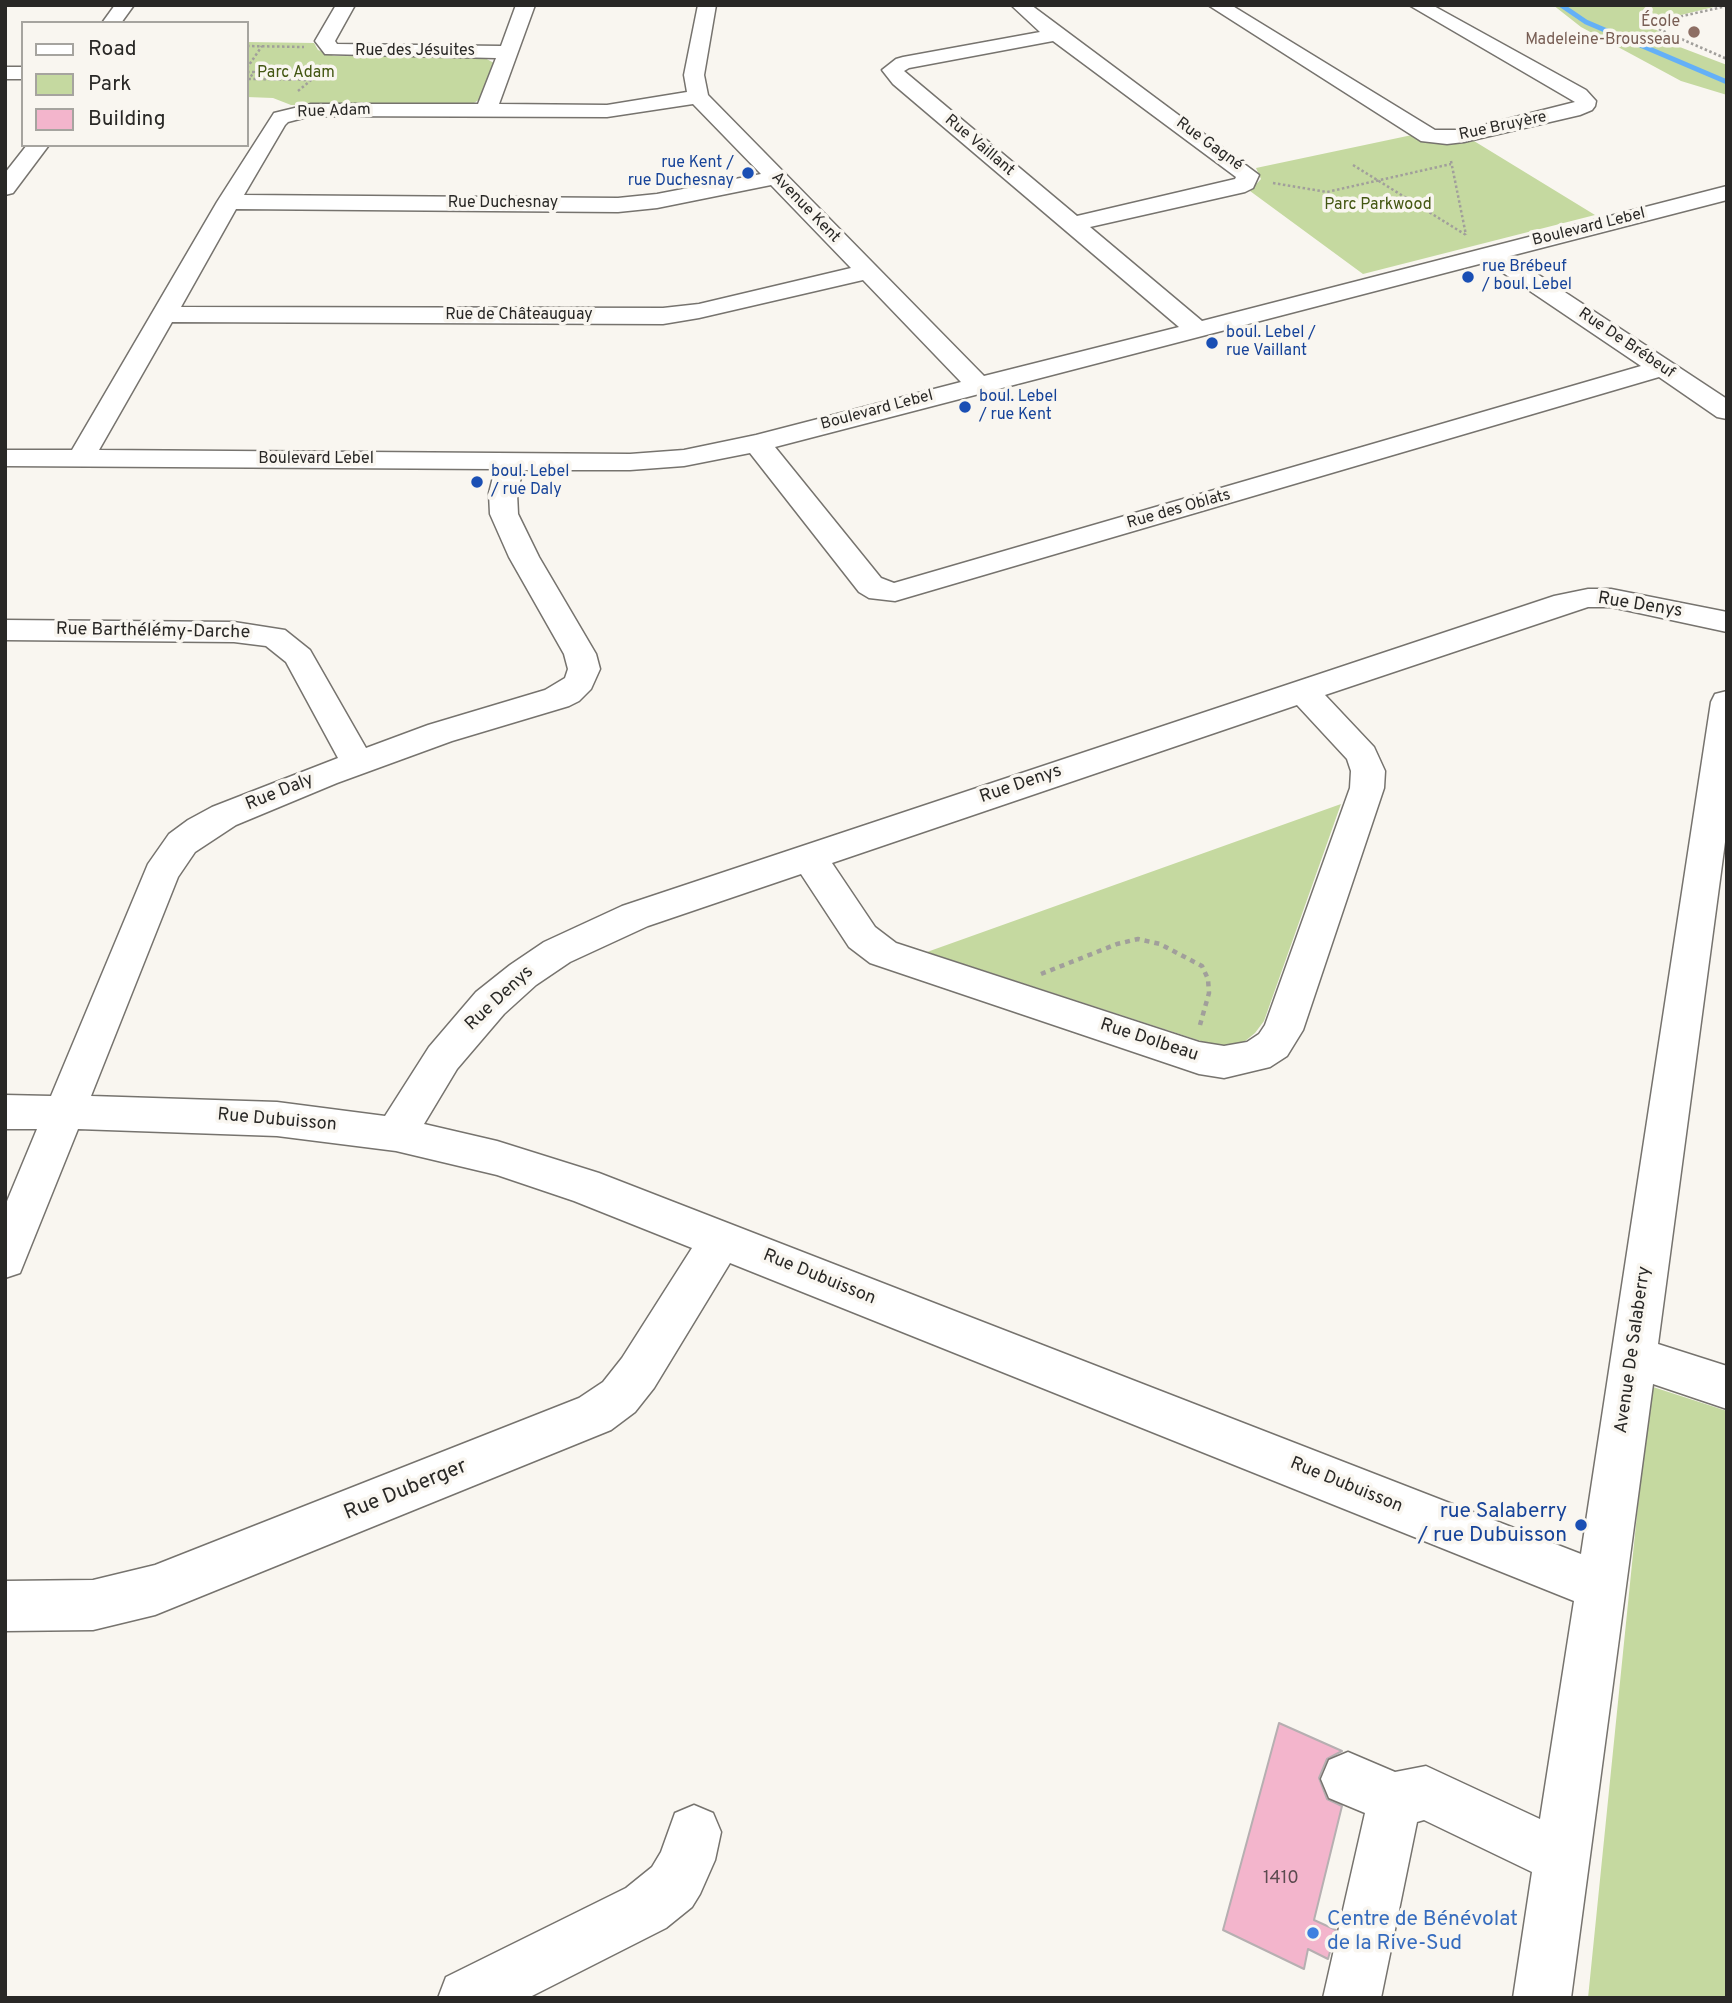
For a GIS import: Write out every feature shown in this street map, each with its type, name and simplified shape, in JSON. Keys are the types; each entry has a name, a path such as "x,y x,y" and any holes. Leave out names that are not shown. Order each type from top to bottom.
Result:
{"street":[{"path":"113,21 125,5"},
{"path":"135,21 147,5"},
{"name":"Rue des Jésuites","path":"345,5 325,41 327,47 332,50 508,52"},
{"path":"486,111 526,5"},
{"path":"698,97 694,75 706,5"},
{"name":"Rue Gagné","path":"1020,5 1056,36 1244,169 1248,176 1245,183 1237,187 1073,224"},
{"name":"Rue Bruyère","path":"1217,5 1429,136 1464,136 1585,106 1586,102 1578,94 1418,5"},
{"name":"Rue Vaillant","path":"1056,36 903,63 892,70 900,80 1197,329"},
{"name":"Rue Adam","path":"81,458 276,121 285,115 311,110 607,111 698,97"},
{"name":"Avenue Kent","path":"698,97 978,385"},
{"path":"5,154 21,135"},
{"path":"5,188 36,147"},
{"name":"Rue Duchesnay","path":"228,202 618,205 657,201 775,178"},
{"name":"Boulevard Lebel","path":"5,458 511,462 657,461 709,454 1197,329 1478,249 1727,193"},
{"name":"Rue De Brébeuf","path":"1478,249 1727,411"},
{"name":"Rue de Châteauguay","path":"166,314 663,316 699,311 867,272"},
{"name":"Rue des Oblats","path":"757,443 870,585 880,591 895,592 1662,368"},
{"name":"Rue Daly","path":"5,1259 161,873 182,843 224,816 357,762 440,733 557,698 568,693 580,682 584,669 580,654 506,521 502,500 511,462"},
{"name":"Rue Denys","path":"396,1134 429,1078 461,1035 490,1003 539,963 575,942 635,916 1565,603 1588,598 1626,600 1727,622"},
{"name":"Rue Barthélémy-Darche","path":"5,630 234,632 274,637 299,657 357,762"},
{"name":"Rue Dolbeau","path":"809,857 862,937 883,953 1199,1058 1224,1062 1248,1058 1273,1045 1283,1030 1367,788 1368,771 1362,755 1302,690"},
{"name":"Avenue De Salaberry","path":"1542,1998 1599,1586 1721,776 1727,702"},
{"name":"Rue Dubuisson","path":"5,1112 65,1111 277,1119 396,1134 541,1171 721,1239 1599,1586"},
{"name":"Rue Duberger","path":"5,1606 93,1605 155,1590 595,1414 619,1397 638,1373 721,1239"},
{"path":"1633,1357 1727,1388"},
{"path":"1352,1998 1372,1789 1426,1793 1561,1857"},
{"path":"467,1998 646,1908 672,1887 680,1874 694,1832"}],"path":[{"path":"1727,6 1647,24 1727,59"},
{"path":"248,46 307,48"},
{"path":"248,68 262,46"},
{"path":"296,96 299,88 316,76 323,60"},
{"path":"248,70 254,72 249,79 311,80"},
{"path":"1450,156 1466,235"},
{"path":"1261,181 1327,192 1451,163"},
{"path":"1353,165 1466,235 1478,249"},
{"path":"1033,977 1117,944 1138,939 1160,944 1202,966 1208,979 1209,993 1200,1020 1200,1030"}],"green space":[{"path":"1553,5 1722,5 1644,24 1679,41 1677,46 1727,65 1727,95 1681,81 1581,27"},
{"name":"Parc Adam","path":"248,42 314,43 318,50 334,56 483,57 494,63 480,99 474,103 291,105 273,98 248,97"},
{"name":"Parc Parkwood","path":"1412,135 1454,143 1474,141 1595,215 1363,274 1250,191 1261,179 1256,168"},
{"path":"1341,804 1264,1021 1244,1042 1228,1046 1207,1043 927,952"},
{"path":"1650,1386 1727,1411 1727,1998 1588,1998"}],"building":[{"path":"1279,1723 1342,1751 1327,1759 1319,1778 1327,1799 1342,1806 1314,1920 1336,1930 1328,1959 1308,1949 1304,1969 1223,1930"}],"waterway":[{"path":"1561,5 1586,22 1727,82"}],"place":[{"name":"École Madeleine-Brousseau","path":"1694,32"},
{"name":"rue Kent / rue Duchesnay","path":"748,173"},
{"name":"rue Brébeuf / boul. Lebel","path":"1468,277"},
{"name":"boul. Lebel / rue Vaillant","path":"1212,343"},
{"name":"boul. Lebel / rue Kent","path":"965,407"},
{"name":"boul. Lebel / rue Daly","path":"477,482"},
{"name":"rue Salaberry / rue Dubuisson","path":"1581,1525"},
{"name":"Centre de Bénévolat de la Rive-Sud","path":"1313,1933"}]}
